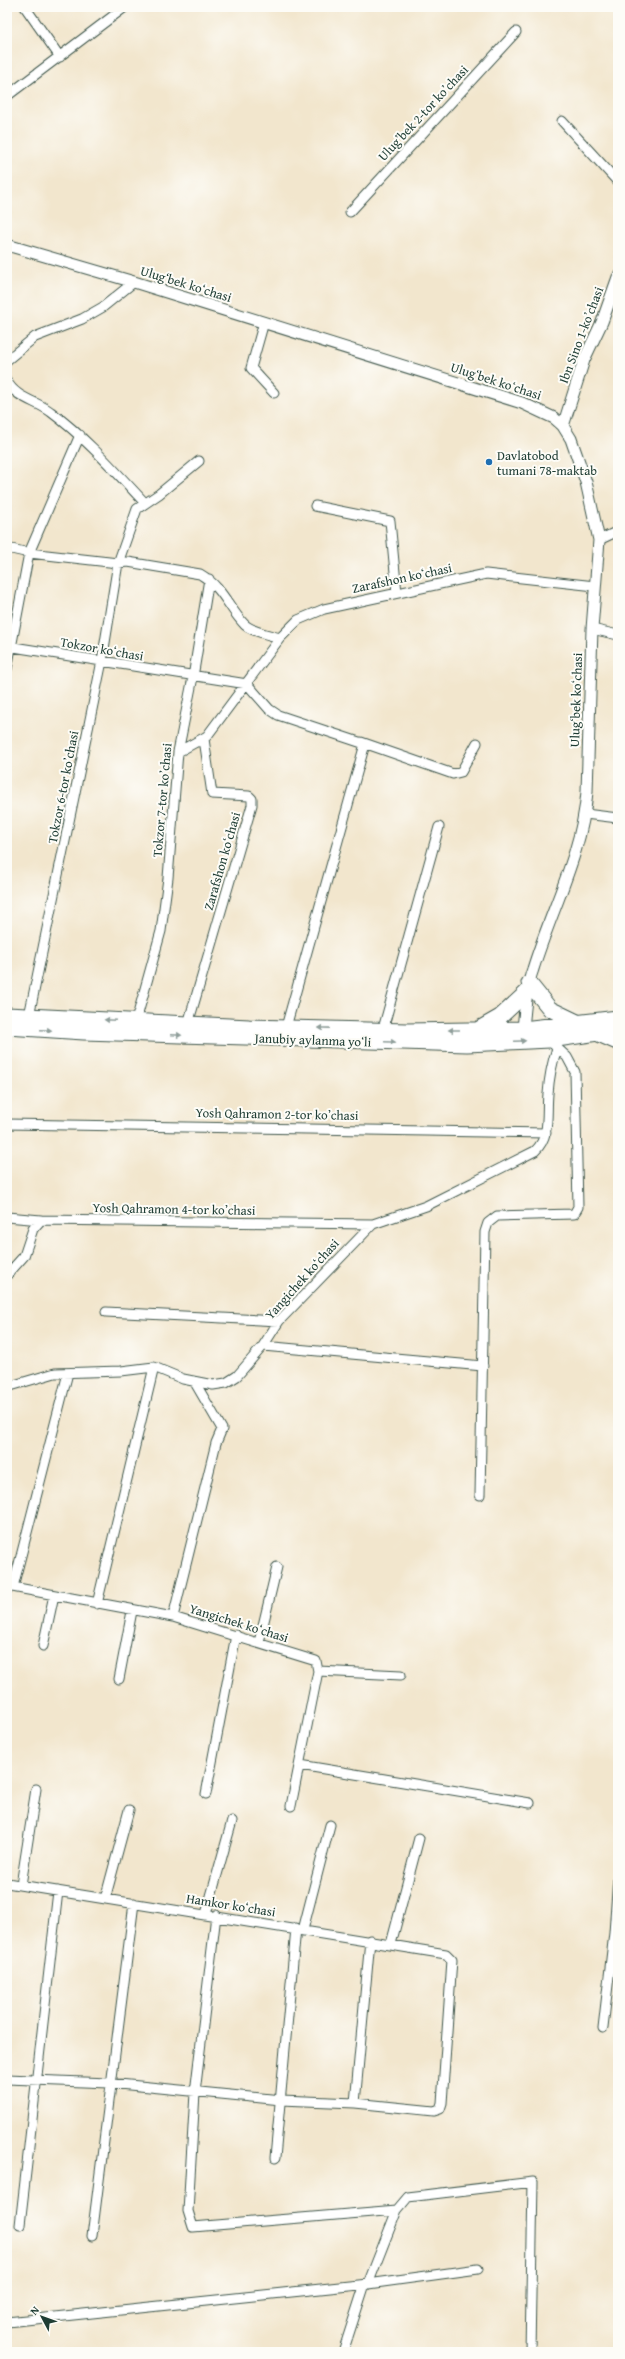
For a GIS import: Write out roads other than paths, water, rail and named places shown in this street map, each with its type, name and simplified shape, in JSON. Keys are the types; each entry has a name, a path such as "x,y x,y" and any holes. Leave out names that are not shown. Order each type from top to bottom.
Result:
{"highway":[{"path":"477,1030 500,1017 528,988 550,1009 578,1023"},
{"name":"Janubiy aylanma yoʻli","path":"7,1015 188,1024 477,1030 523,1029 618,1018"},
{"name":"Janubiy aylanma yoʻli","path":"7,1027 91,1032 467,1044 554,1044 618,1030"}],"main road":[{"path":"595,1034 618,1044"}],"street":[{"path":"25,7 60,57"},
{"path":"7,96 125,7"},
{"name":"Ulugʼbek 2-tor koʼchasi","path":"350,212 516,32"},
{"path":"562,121 618,182"},
{"name":"Ulugʻbek koʻchasi","path":"7,245 134,282 522,403 542,411 563,426 571,439 586,482 598,540 592,629 585,814 574,856 528,988 523,1029"},
{"name":"Ibn Sino 1-koʼchasi","path":"563,426 584,360 602,322 618,277"},
{"path":"7,360 35,337 82,319 103,307 134,282"},
{"path":"264,322 252,368 274,393"},
{"path":"7,381 14,391 50,411 80,435 145,503"},
{"path":"7,669 9,646 29,553 80,435"},
{"name":"Tokzor 6-tor koʼchasi","path":"29,1016 102,661 118,563 133,516 137,509 159,494 199,461"},
{"path":"315,506 390,521 397,593"},
{"path":"598,540 618,531"},
{"path":"7,548 29,553 118,563 128,562 192,572 209,580 227,599 246,626 280,638"},
{"name":"Zarafshon koʻchasi","path":"188,1024 252,804 249,796 212,794 204,739 247,684 280,638 298,620 310,613 486,574 595,586"},
{"name":"Tokzor 7-tor koʼchasi","path":"136,1021 161,931 168,878 178,752 193,677 209,580"},
{"path":"592,629 618,635"},
{"name":"Tokzor koʻchasi","path":"9,646 193,677"},
{"path":"193,677 247,684 269,709 278,715 453,774 461,772 477,744"},
{"path":"178,752 204,739"},
{"path":"286,1027 365,744"},
{"path":"585,814 618,818"},
{"path":"383,1029 439,827"},
{"path":"373,1224 426,1206 535,1151 543,1144 546,1133 554,1044"},
{"path":"480,1494 485,1232 488,1223 497,1216 574,1214 578,1207 576,1072 567,1057 554,1044"},
{"name":"Yosh Qahramon 2-tor koʼchasi","path":"7,1124 546,1133"},
{"name":"Yosh Qahramon 4-tor koʼchasi","path":"7,1217 41,1220 373,1224"},
{"path":"7,1275 24,1256 33,1229 41,1220"},
{"name":"Yangichek koʻchasi","path":"154,1366 183,1379 213,1385 233,1380 263,1346 279,1321 373,1224"},
{"path":"106,1312 279,1321"},
{"path":"263,1346 483,1366"},
{"path":"7,1387 48,1374 121,1371 154,1366 97,1604"},
{"path":"10,1587 68,1373"},
{"path":"173,1617 216,1443 222,1429 194,1381"},
{"path":"259,1642 277,1567"},
{"name":"Yangichek koʻchasi","path":"10,1587 54,1594 132,1611 173,1617 313,1659 316,1661 318,1671"},
{"path":"43,1646 54,1594"},
{"path":"119,1679 132,1611"},
{"path":"206,1794 236,1635"},
{"path":"291,1806 318,1671 401,1675"},
{"path":"300,1765 530,1803"},
{"path":"21,1885 36,1789"},
{"path":"106,1899 129,1810"},
{"path":"206,1914 232,1821"},
{"path":"275,2158 280,2100 300,1929 330,1825"},
{"path":"391,1944 419,1838"},
{"path":"603,2028 616,1934 618,1878"},
{"name":"Hamkor koʻchasi","path":"7,1883 370,1940 450,1956 452,1967 440,2109 434,2111 355,2103"},
{"path":"20,2225 58,1891"},
{"path":"92,2236 110,2083 134,1903"},
{"path":"216,1915 195,2092 188,2211 193,2227 397,2210"},
{"path":"7,2079 110,2083 280,2100 355,2103 370,1940"},
{"path":"343,2352 364,2287 368,2284 397,2210 408,2197 533,2182 530,2352"},
{"path":"7,2322 368,2284 478,2269"}],"place":[{"name":"Davlatobod tumani 78-maktab","path":"489,462"}]}
